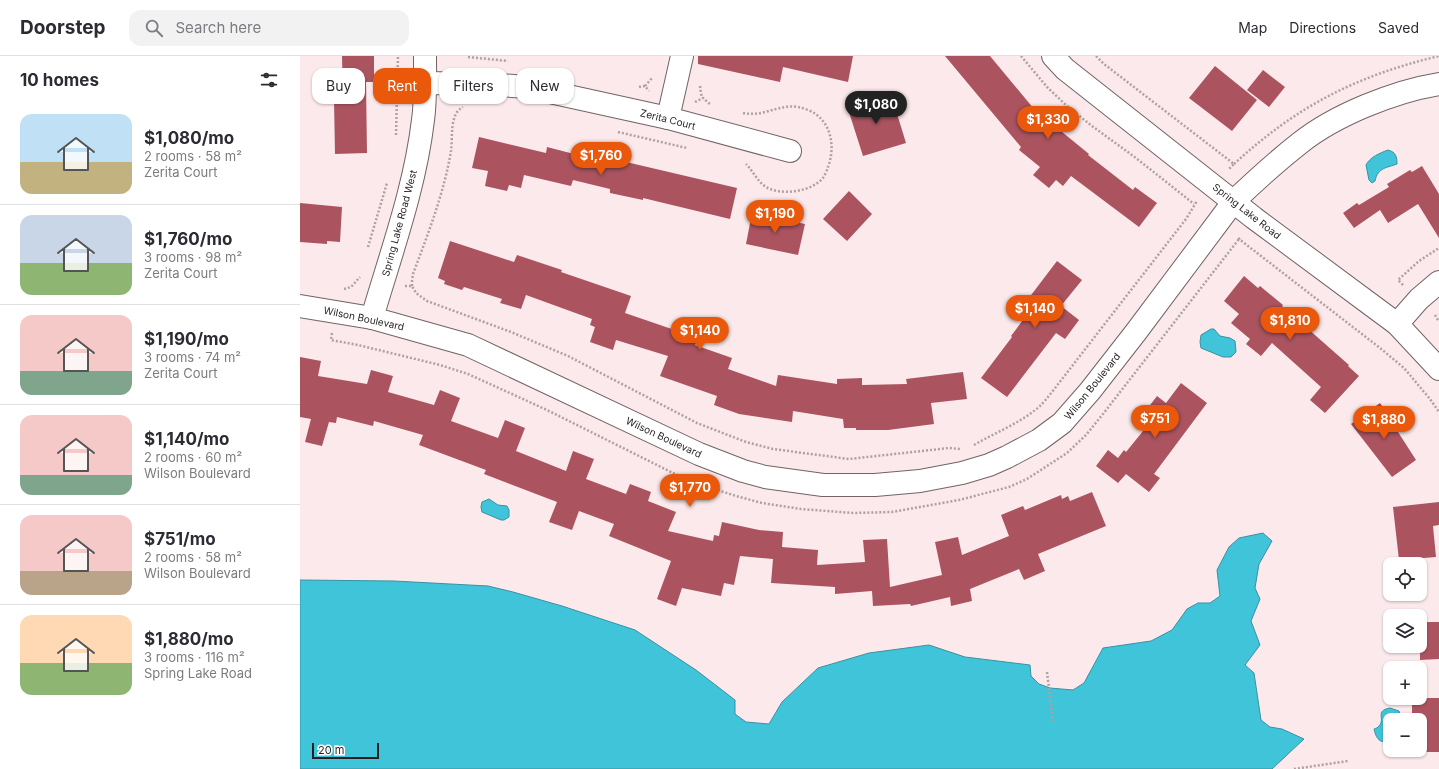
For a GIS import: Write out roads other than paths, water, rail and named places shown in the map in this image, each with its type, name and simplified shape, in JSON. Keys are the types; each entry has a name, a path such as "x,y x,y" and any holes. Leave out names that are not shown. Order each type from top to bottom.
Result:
{"street":[{"name":"Spring Lake Road West","path":"424,56 424,68"},
{"path":"668,118 682,56"},
{"name":"Spring Lake Road","path":"1053,56 1064,69 1254,218 1397,324 1439,368"},
{"name":"Zerita Court","path":"431,83 526,87 668,118 790,151"},
{"name":"Wilson Boulevard","path":"300,306 372,318 468,345 699,454 743,471 766,477 823,485 875,485 920,481 962,473 1007,457 1038,440 1062,424 1131,338 1234,201 1250,185 1301,142 1321,129 1363,107 1396,95 1439,84"},
{"name":"Spring Lake Road West","path":"372,318 412,184 423,120 424,104"},
{"path":"1397,324 1420,299 1439,282"}],"water":[{"path":"1388,150 1396,155 1397,164 1386,167 1378,173 1375,181 1372,183 1369,180 1366,165 1373,158"},
{"path":"1211,329 1214,329 1220,336 1230,338 1235,341 1236,352 1231,357 1223,357 1201,348 1201,335"},
{"path":"489,499 498,505 507,506 509,510 509,517 501,520 482,512 482,502"},
{"path":"1263,533 1272,541 1259,564 1255,588 1260,599 1251,621 1260,645 1245,665 1254,673 1261,720 1270,727 1282,729 1304,739 1272,769 300,769 300,580 394,581 488,586 562,606 635,630 696,670 735,700 735,714 746,722 769,724 782,702 818,668 869,653 929,645 965,657 1030,665 1031,676 1039,684 1050,688 1073,690 1084,683 1103,648 1151,641 1172,630 1187,609 1198,603 1210,603 1220,596 1217,570 1229,547 1239,538"},
{"path":"1390,708 1399,711 1400,713 1383,713 1383,742 1377,738 1374,729 1381,723 1381,713 1385,709"}]}
